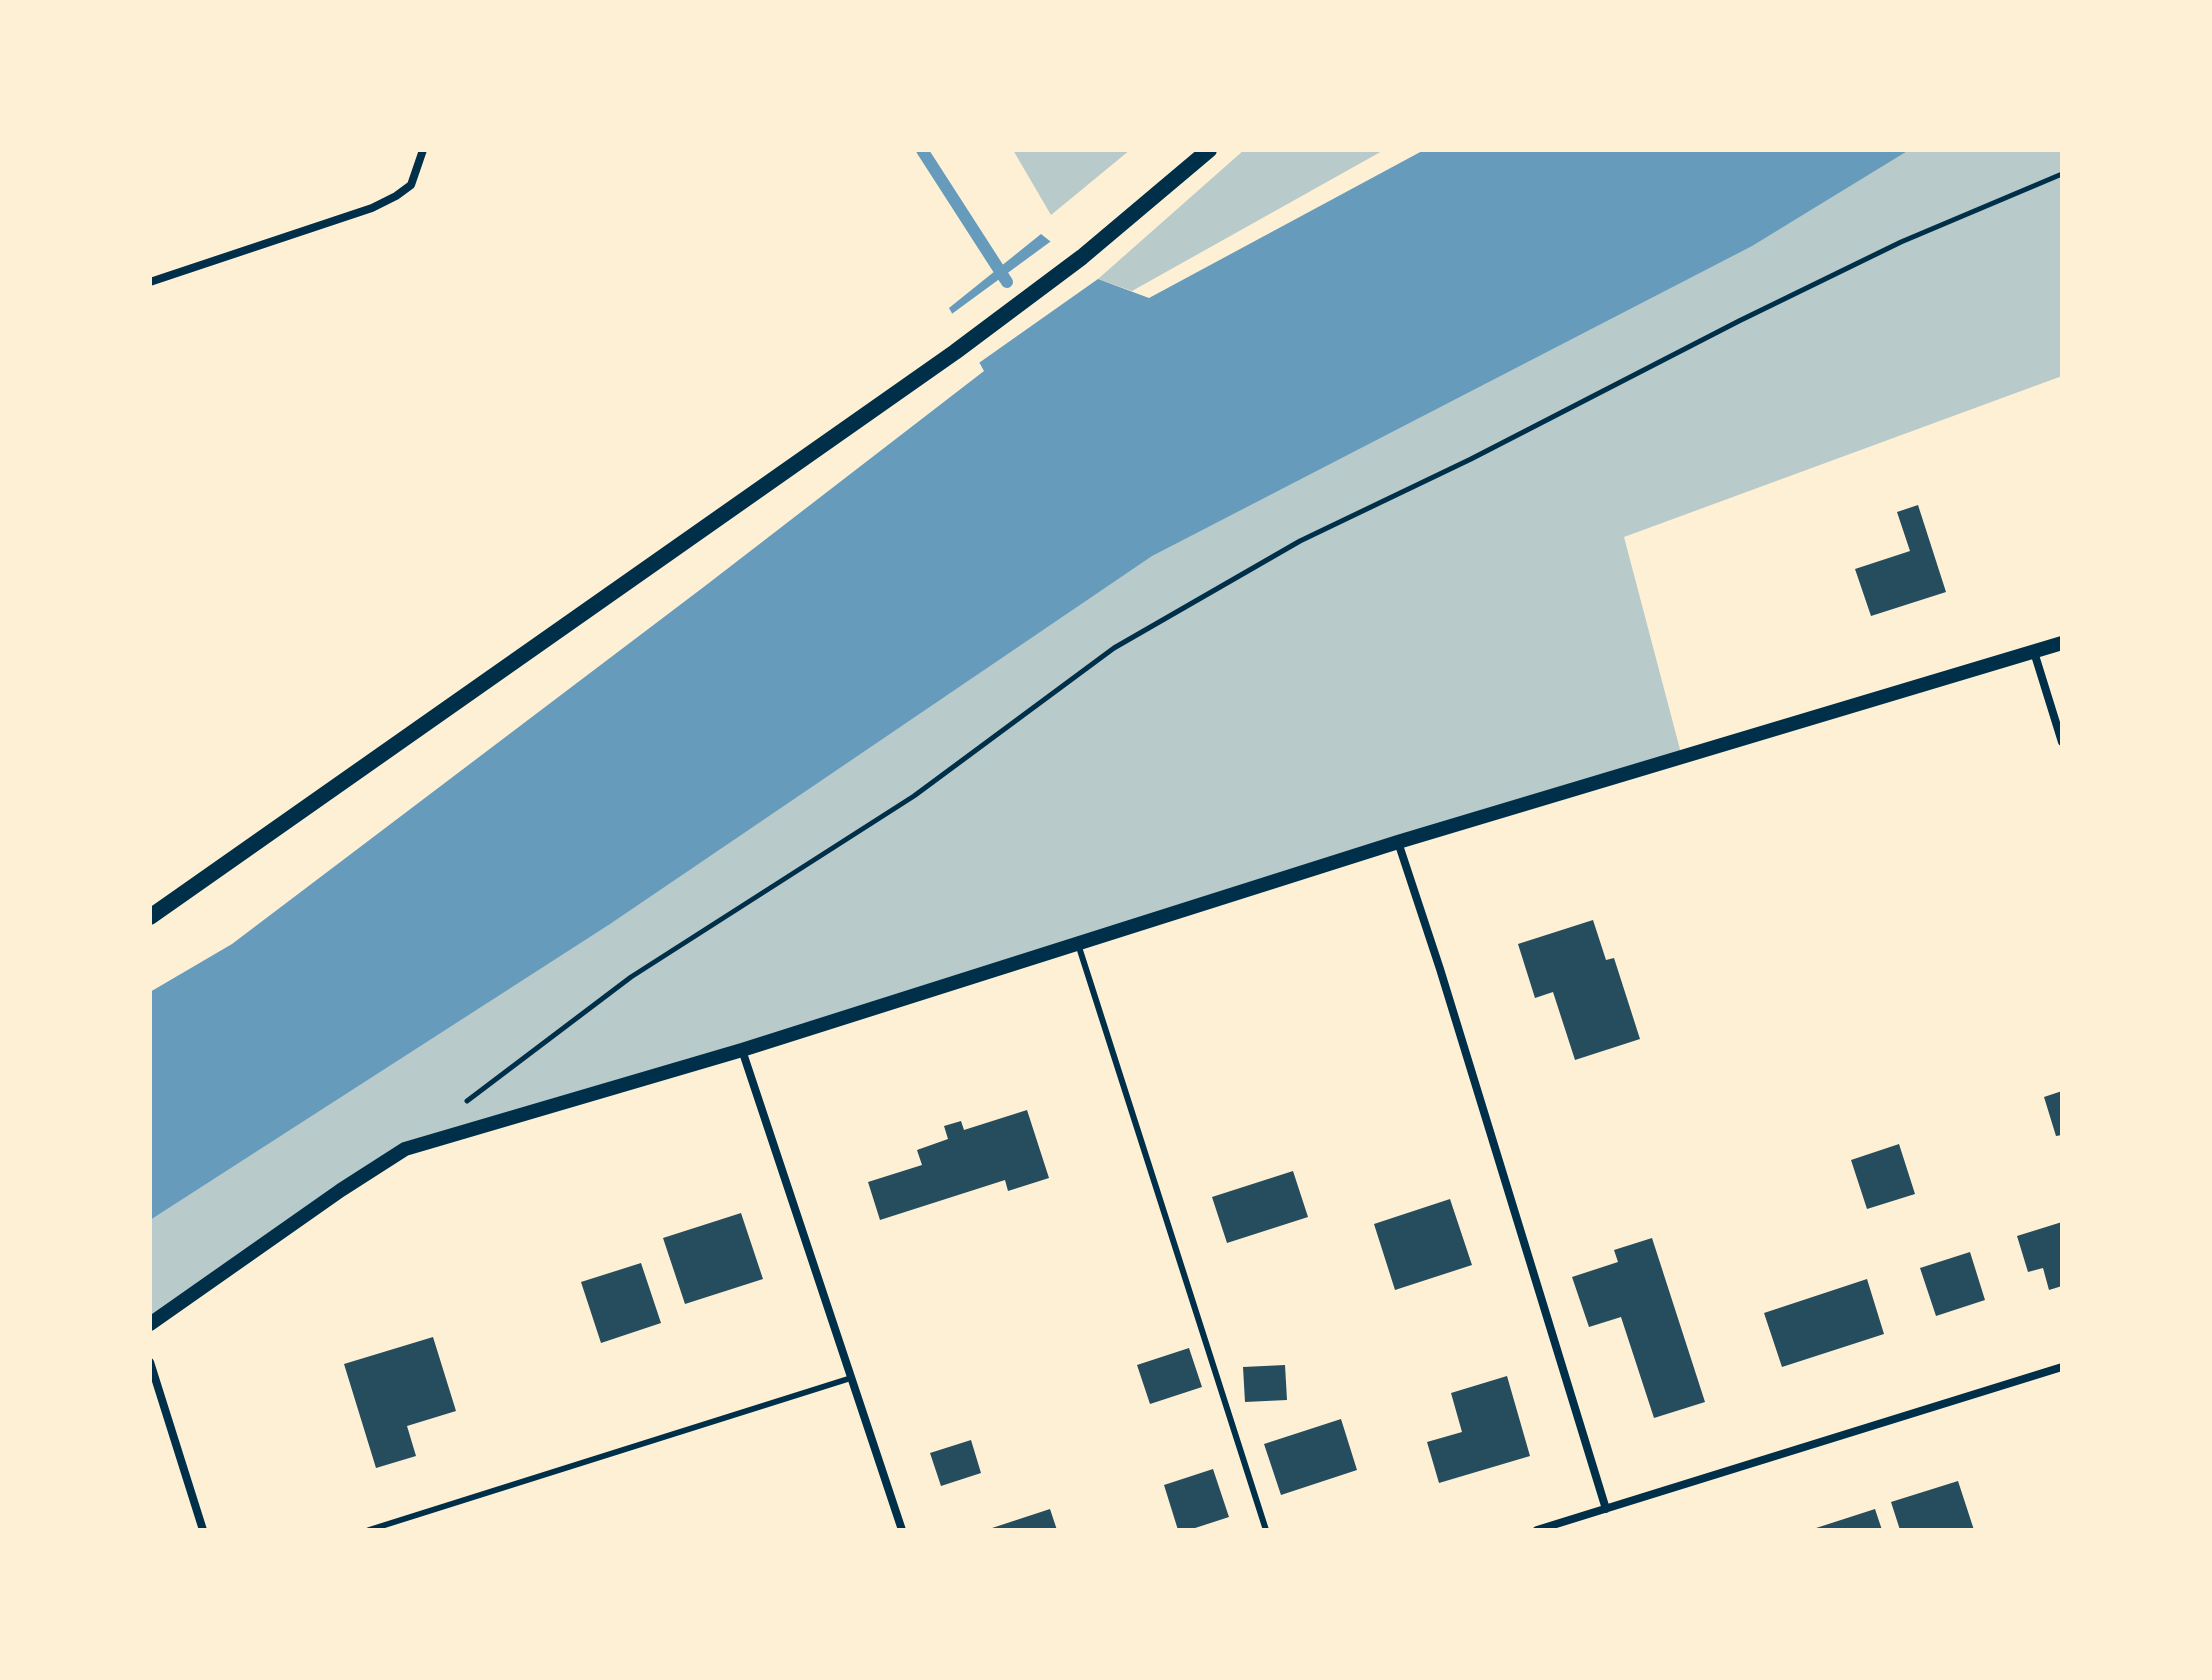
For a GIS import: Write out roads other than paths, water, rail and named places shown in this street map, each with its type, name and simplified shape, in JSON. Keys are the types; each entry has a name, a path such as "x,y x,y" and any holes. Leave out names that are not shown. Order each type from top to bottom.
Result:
{"main road":[{"path":"150,917 955,352 1082,257 1209,150"}],"street":[{"path":"150,282 372,208 411,185 423,150"},
{"path":"150,1324 341,1190 405,1149 742,1050 1398,842 2062,643"},
{"path":"2034,652 2062,742"},
{"path":"1398,842 1606,1509"},
{"path":"742,1050 902,1530"},
{"path":"150,1362 203,1530"},
{"path":"1537,1530 2062,1367"}],"lane":[{"path":"1078,944 1266,1530"},
{"path":"369,1530 851,1378"}],"water":[{"path":"1424,150 1909,150 1752,246 1152,556 610,924 150,1220 150,992 232,944 984,371 949,308 1041,234 1098,279 1149,298"}],"waterway":[{"path":"922,150 1007,282"}]}
